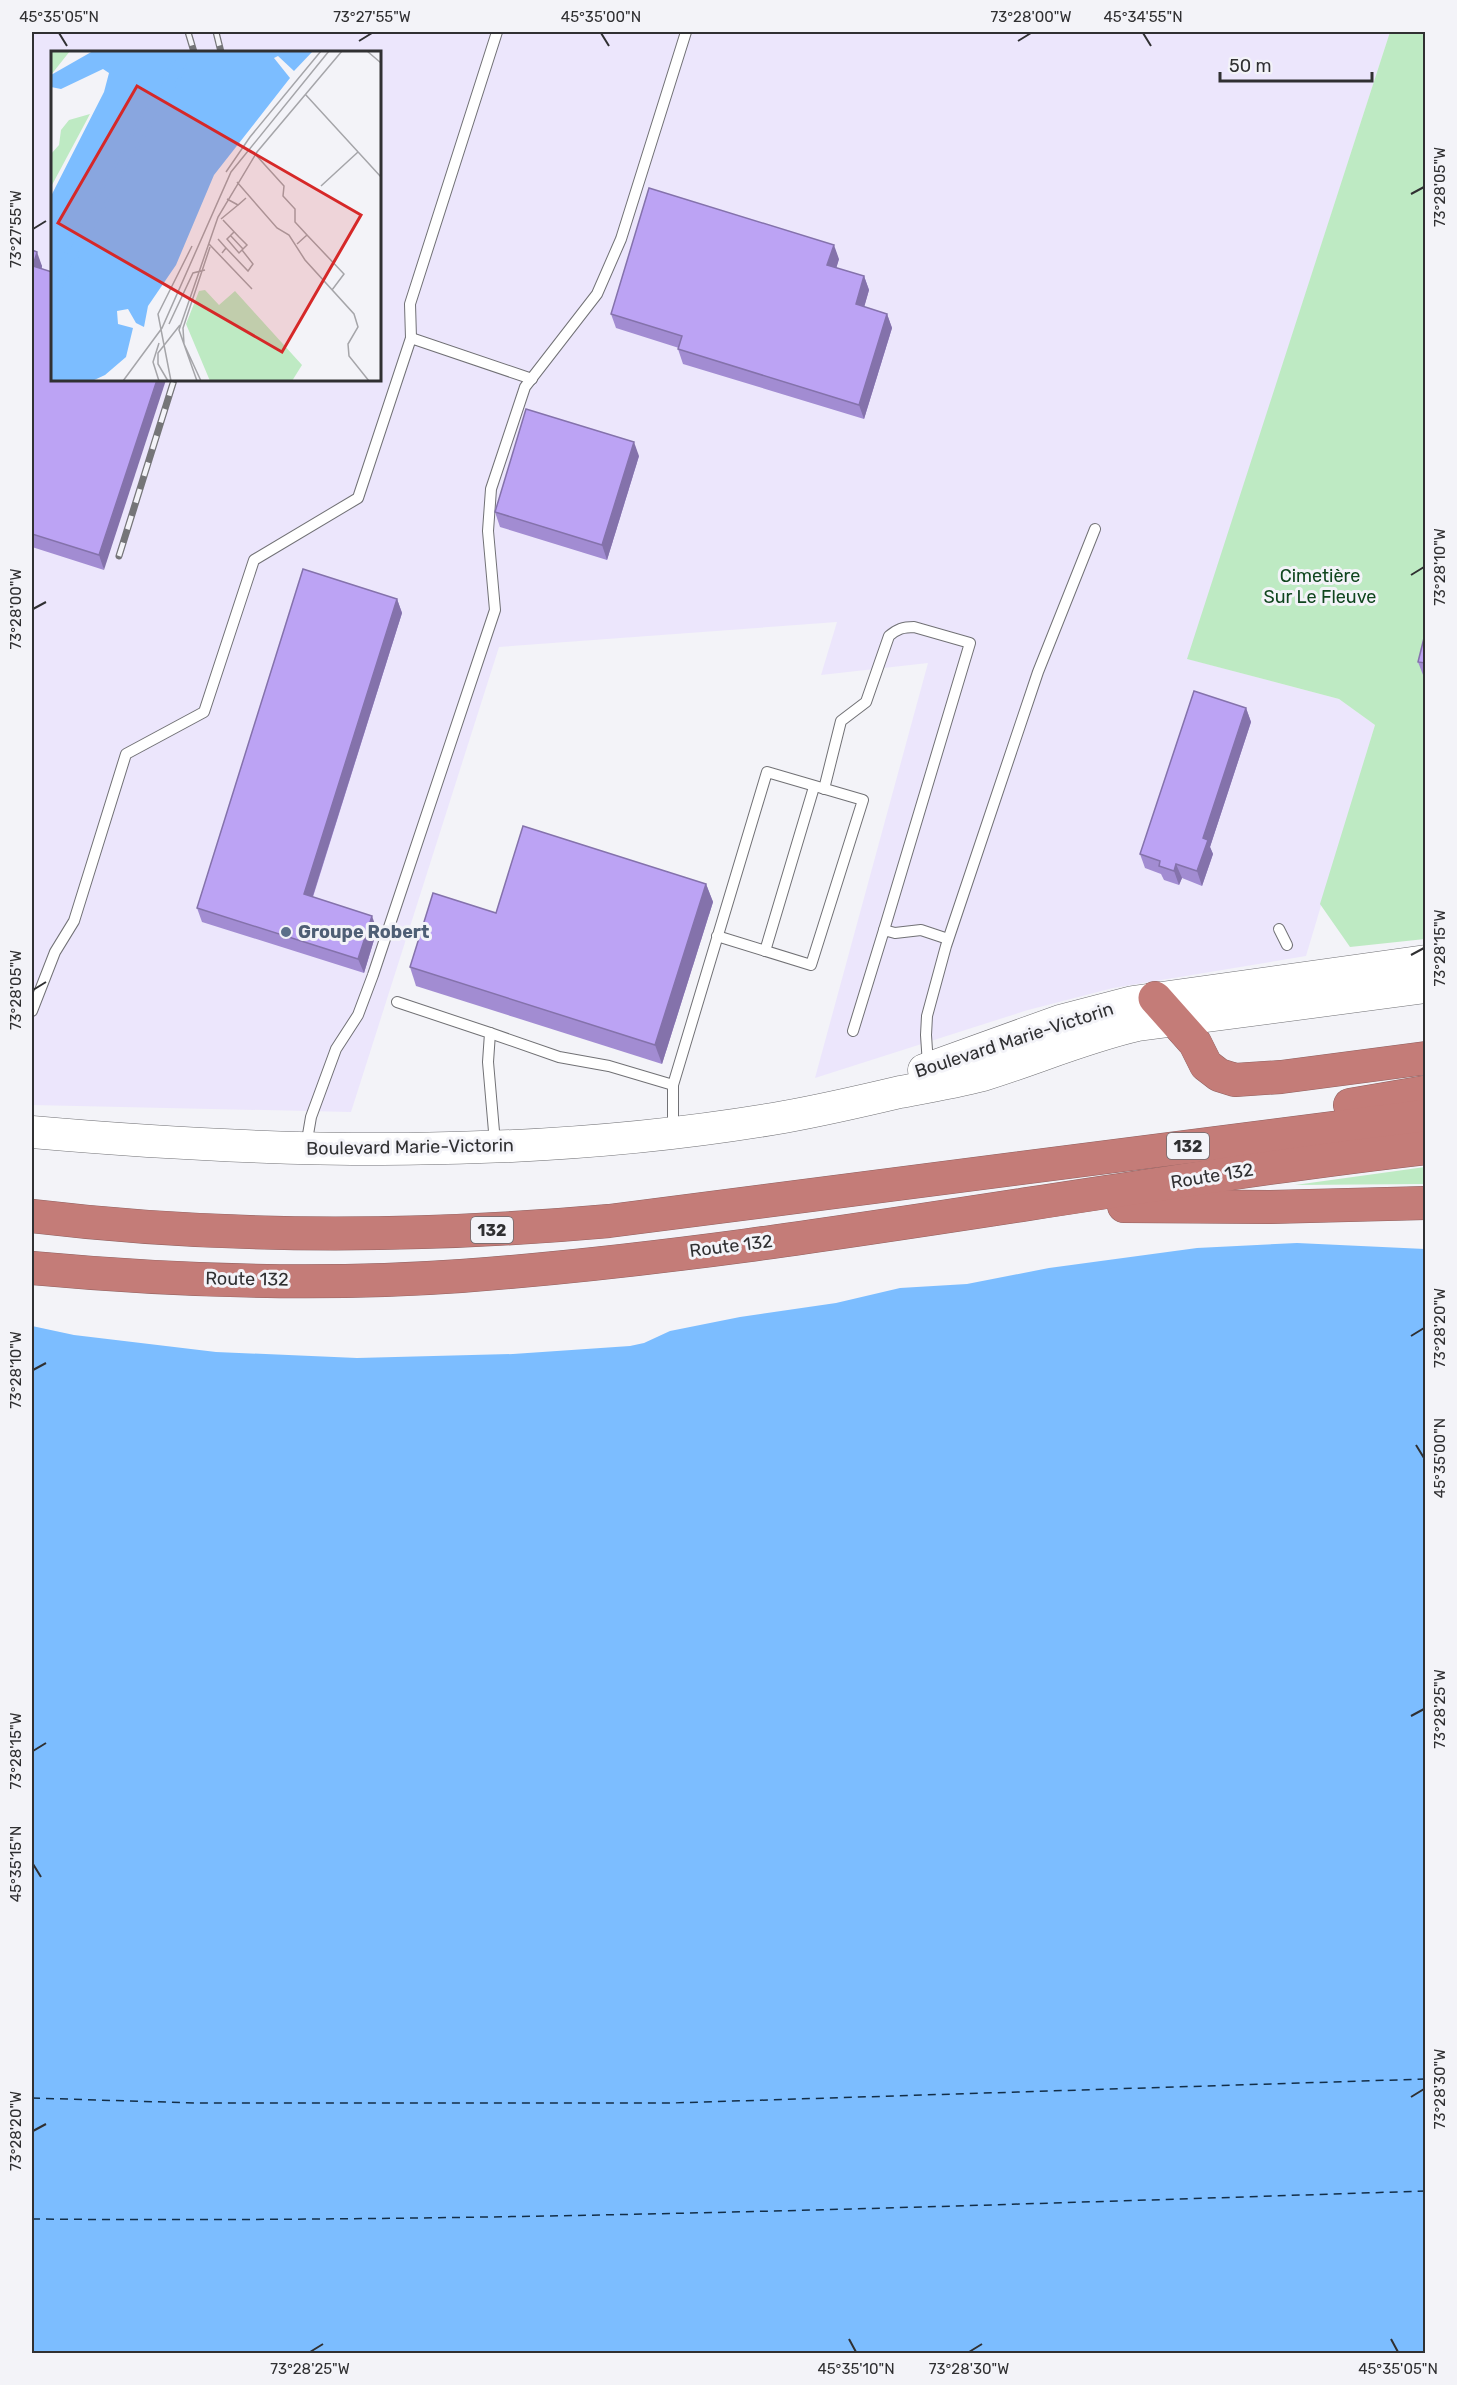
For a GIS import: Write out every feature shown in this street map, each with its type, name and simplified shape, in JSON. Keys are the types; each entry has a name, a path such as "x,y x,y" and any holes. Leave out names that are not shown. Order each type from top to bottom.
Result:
{"highway":[{"path":"1159,1017 1206,1065 1219,1075 1235,1080 1281,1077 1425,1058"},
{"path":"950,1176 1425,1092"},
{"name":"Route 132","path":"32,1216 149,1228 257,1233 361,1234 480,1230 609,1221 1425,1116"},
{"name":"Route 132","path":"32,1268 142,1277 238,1280 361,1280 460,1276 799,1238 1026,1206 1266,1168 1425,1148"},
{"path":"1026,1206 1270,1207 1425,1203"}],"street":[{"name":"Boulevard Marie-Victorin","path":"32,1132 186,1143 306,1149 387,1150 496,1147 595,1141 673,1133 787,1116 931,1077 982,1075 1159,1017 1323,987 1425,961"},
{"name":"Boulevard Marie-Victorin","path":"1323,987 1425,987"},
{"name":"Boulevard Marie-Victorin","path":"1159,1017 1284,993"}],"lane":[{"path":"32,1011 54,952 74,921 126,754 204,712 254,560 358,498 411,339 410,303 497,32"},
{"path":"306,1149 311,1116 336,1049 358,1015 373,975 495,610 488,531 491,489 525,387 597,294 602,283 621,239 686,32"},
{"path":"411,339 532,379"},
{"path":"931,1077 926,1035 927,1016 948,939 1038,672 1095,529"},
{"path":"765,951 841,721 866,702 889,636 897,630 914,627 970,644 853,1031"},
{"path":"673,1133 674,1085 717,936 767,772 862,800 811,965 717,936"},
{"path":"1279,929 1287,945"},
{"path":"884,930 895,933 921,930 948,939"},
{"path":"397,1002 559,1058 609,1066 674,1085"},
{"path":"490,1033 488,1062 496,1147"}],"shaded area":[{"path":"32,32 1390,32 1188,659 1339,699 1375,725 1306,956 1113,988 1028,1010 815,1078 928,663 821,675 837,622 499,647 351,1112 32,1105"}],"green space":[{"name":"Cimetière Sur Le Fleuve","path":"1390,32 1425,32 1425,939 1350,947 1320,904 1375,725 1339,699 1187,659"},
{"path":"1425,1167 1425,1184 1295,1185"}],"water":[{"path":"1297,1243 1425,1249 1425,2353 32,2353 32,1326 74,1335 216,1352 357,1358 513,1354 630,1346 644,1343 670,1331 740,1317 836,1303 900,1288 967,1284 1049,1268 1197,1248"}],"building":[{"path":"649,188 834,245 827,265 864,276 856,304 887,314 859,405 678,349 682,336 611,314"},
{"path":"32,250 37,252 33,266 51,272 51,381 157,381 99,555 32,534"},
{"path":"526,409 634,442 602,545 495,512"},
{"path":"303,569 397,599 304,894 372,916 358,959 197,908"},
{"path":"1425,634 1425,663 1418,662"},
{"path":"1194,691 1246,708 1203,838 1208,840 1197,871 1176,864 1174,871 1159,866 1160,861 1140,854"},
{"path":"523,826 706,884 655,1045 410,967 433,893 496,913"}],"ferry route":[{"path":"32,2098 196,2103 672,2103 1426,2079"},
{"path":"32,2219 206,2220 554,2216 903,2208 1426,2191"}],"railway":[{"path":"188,32 194,51"},
{"path":"216,32 221,51"},
{"path":"119,556 174,381"}],"place":[{"name":"Groupe Robert","path":"286,932"}]}
